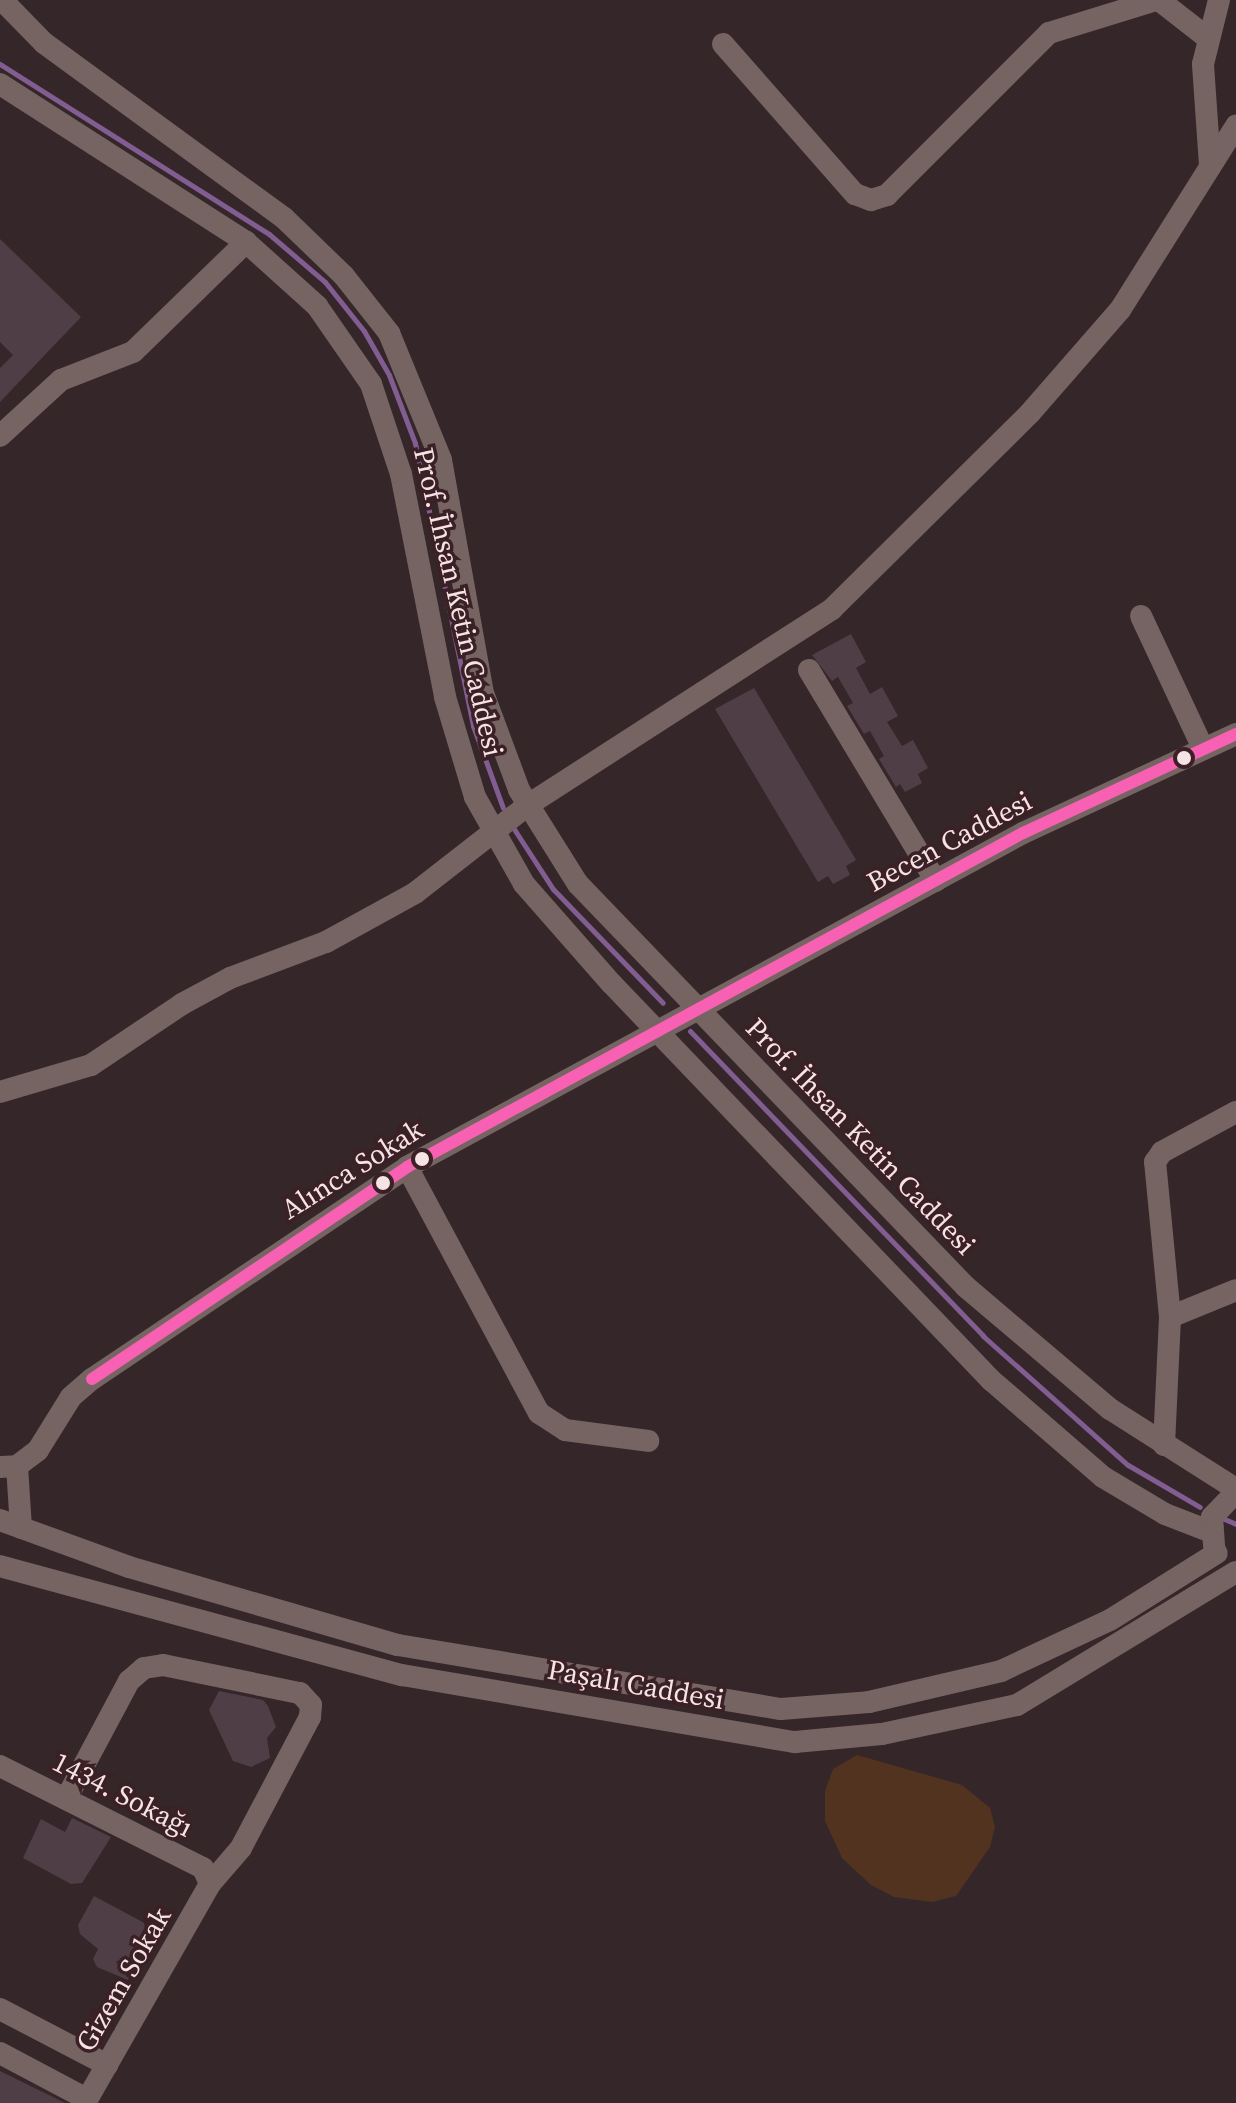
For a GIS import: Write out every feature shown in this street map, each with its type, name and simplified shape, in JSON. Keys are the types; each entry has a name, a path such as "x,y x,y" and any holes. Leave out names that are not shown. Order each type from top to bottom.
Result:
{"street":[{"name":"Prof. İhsan Ketin Caddesi","path":"2,0 44,43 284,218 344,276 389,333 441,460 483,693 528,805 578,884 694,1008 966,1287 1110,1409 1236,1490"},
{"path":"723,44 855,194 871,200 887,195 1049,33 1158,0 1209,39"},
{"path":"1219,0 1203,64 1221,162"},
{"name":"Prof. İhsan Ketin Caddesi","path":"0,84 246,242 317,306 371,384 401,474 445,697 475,797 524,884 657,1032 991,1380 1103,1477 1165,1514 1209,1531"},
{"path":"0,1092 91,1065 230,978 326,942 415,893 528,805 832,609 1030,413 1120,310 1221,162 1236,126"},
{"path":"0,436 61,380 133,352 246,242"},
{"path":"1141,616 1202,746"},
{"path":"809,670 936,881"},
{"name":"Becen Caddesi","path":"657,1032 694,1008 936,881 1202,746 1236,734"},
{"name":"Alınca Sokak","path":"8,1466 38,1450 71,1397 92,1379 407,1167 657,1032"},
{"path":"1164,1445 1170,1317 1155,1162 1162,1152 1236,1112"},
{"path":"407,1167 539,1413 565,1430 648,1441"},
{"path":"1170,1317 1236,1290"},
{"path":"8,1466 10,1524"},
{"path":"1236,1490 1212,1517 1209,1531 1217,1553 1236,1570"},
{"name":"Paşalı Caddesi","path":"10,1524 129,1567 398,1645 781,1709 869,1702 1001,1671 1110,1620 1217,1553"},
{"name":"Paşalı Caddesi","path":"0,1566 402,1675 795,1742 882,1734 1017,1705 1236,1570"},
{"name":"Gizem Sokak","path":"66,1799 129,1681 144,1668 163,1665 300,1693 311,1705 310,1717 241,1848 210,1884 86,2101"},
{"name":"1434. Sokağı","path":"0,1766 203,1868 210,1884"},
{"path":"0,2009 107,2065"},
{"path":"0,2053 86,2101"}],"shaded area":[{"path":"857,1755 962,1785 990,1808 995,1827 990,1847 956,1896 932,1902 894,1897 871,1885 842,1858 825,1821 825,1791 833,1769"}],"building":[{"path":"0,239 81,317 0,402 0,368 13,355 0,342"},
{"path":"851,634 866,662 856,668 870,694 882,687 898,716 887,722 902,746 913,740 928,768 918,774 922,783 905,792 900,784 896,787 879,759 884,756 870,731 864,734 847,706 853,703 838,677 832,681 812,655"},
{"path":"754,688 856,860 846,866 850,875 833,884 828,876 818,882 715,709"},
{"path":"219,1691 263,1700 268,1706 276,1727 267,1738 270,1758 251,1767 233,1761 209,1710"},
{"path":"72,1818 111,1837 82,1883 71,1884 23,1858 41,1819 65,1832"},
{"path":"94,1896 150,1926 128,1980 97,1967 93,1959 98,1949 80,1934 78,1925"},
{"path":"0,2071 61,2101 65,2103 0,2103"}],"waterway":[{"path":"0,64 269,234 325,282 364,331 389,375 415,443 473,726 503,808"},
{"path":"514,829 553,889 663,1003"},
{"path":"690,1031 983,1336 1128,1465 1200,1507"},
{"path":"1222,1518 1236,1524"}],"transit line":[{"path":"92,1379 407,1167 1023,833 1236,734"}]}
